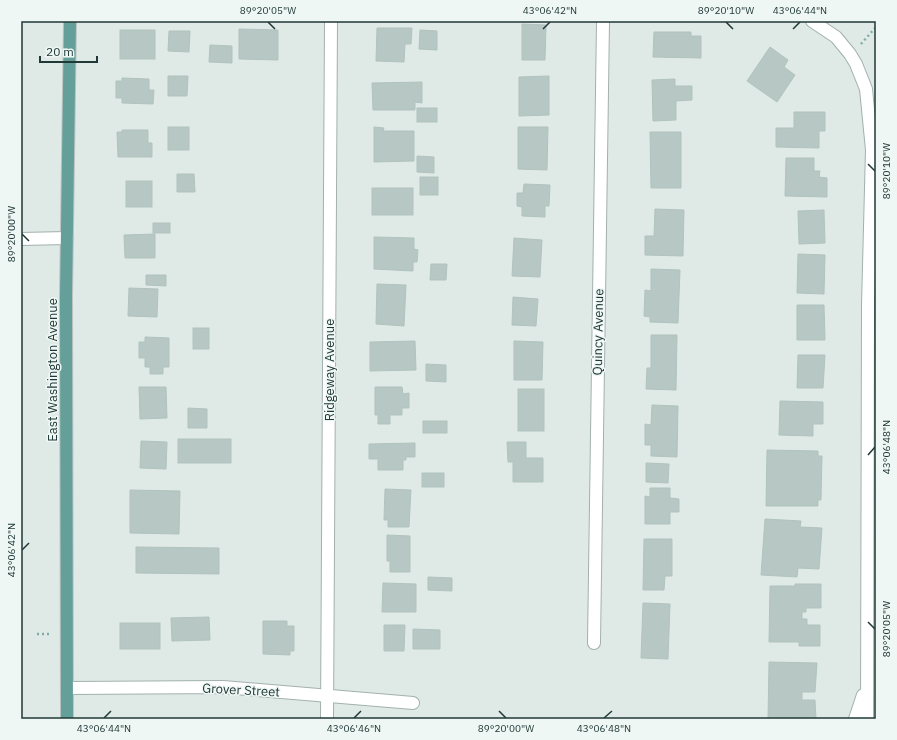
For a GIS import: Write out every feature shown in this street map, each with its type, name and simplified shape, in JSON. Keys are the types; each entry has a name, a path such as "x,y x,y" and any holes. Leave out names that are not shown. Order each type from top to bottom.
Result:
{"main road":[{"name":"East Washington Avenue","path":"68,719 66,238 70,21"}],"street":[{"name":"Ridgeway Avenue","path":"327,719 331,21"},
{"name":"Quincy Avenue","path":"594,643 602,21"},
{"path":"812,21 836,37 850,54 866,89 872,150 868,305 865,687 867,719"},
{"path":"21,238 66,238"},
{"path":"855,719 865,687"},
{"name":"Grover Street","path":"68,688 222,688 327,695 413,703"}],"path":[{"path":"850,54 867,39 876,27"},
{"path":"36,634 54,634"}],"building":[{"path":"522,24 546,25 545,60 522,60"},
{"path":"377,28 412,28 411,44 405,44 404,62 376,61"},
{"path":"239,29 278,30 278,60 239,59"},
{"path":"120,30 155,30 155,59 120,59"},
{"path":"420,30 437,31 437,50 419,49"},
{"path":"169,31 190,31 189,52 168,51"},
{"path":"654,32 691,32 691,36 701,36 701,58 653,57"},
{"path":"210,45 232,46 232,63 209,62"},
{"path":"770,47 788,60 784,67 795,75 777,102 747,81"},
{"path":"168,76 188,76 187,96 168,96"},
{"path":"549,76 549,115 519,116 519,77"},
{"path":"122,78 149,79 149,90 154,90 153,104 122,103 122,98 116,98 116,81 122,81"},
{"path":"675,79 675,86 692,86 692,100 676,101 676,120 653,121 652,80"},
{"path":"422,82 422,103 415,102 415,110 373,110 372,83"},
{"path":"417,108 437,108 437,122 417,122"},
{"path":"794,112 825,112 825,131 819,131 819,148 776,147 776,128 794,128"},
{"path":"168,127 189,127 189,150 168,150"},
{"path":"374,127 384,128 383,131 414,131 414,161 374,162"},
{"path":"518,127 548,127 547,170 518,169"},
{"path":"122,130 148,130 148,143 152,143 152,157 118,157 117,132 122,132"},
{"path":"650,132 681,132 681,188 651,188"},
{"path":"417,156 434,157 434,173 417,172"},
{"path":"786,158 814,158 814,171 820,171 819,177 827,178 827,197 785,196"},
{"path":"177,174 194,174 195,192 177,192"},
{"path":"420,177 438,177 438,195 420,195"},
{"path":"126,181 152,181 152,207 126,207"},
{"path":"524,184 550,185 549,206 545,206 545,217 522,216 522,207 517,206 517,193 523,193"},
{"path":"372,188 413,188 413,215 372,215"},
{"path":"655,209 684,210 683,256 645,255 645,236 654,236"},
{"path":"824,210 825,243 799,244 798,211"},
{"path":"153,223 170,223 170,233 153,233"},
{"path":"155,234 155,258 125,258 124,235"},
{"path":"374,237 414,238 414,249 418,250 417,262 413,262 413,271 374,269"},
{"path":"514,238 542,240 540,277 512,276"},
{"path":"798,254 825,255 824,294 797,293"},
{"path":"431,264 447,264 446,280 430,280"},
{"path":"651,269 680,270 678,323 650,322 650,317 644,316 645,290 651,291"},
{"path":"146,275 166,275 166,286 146,285"},
{"path":"377,284 406,285 404,326 376,324"},
{"path":"129,288 158,289 157,317 128,316"},
{"path":"513,297 538,299 536,326 512,325"},
{"path":"797,305 824,305 825,340 797,340"},
{"path":"193,328 209,328 209,349 193,349"},
{"path":"651,335 677,335 676,390 646,389 647,368 651,368"},
{"path":"145,337 169,338 169,367 163,367 163,374 150,374 150,367 145,367 145,358 139,358 139,342 145,342"},
{"path":"415,341 416,370 370,371 370,342"},
{"path":"514,341 543,342 542,380 514,380"},
{"path":"798,355 825,355 823,388 797,388"},
{"path":"426,364 446,365 446,382 426,381"},
{"path":"139,387 166,387 167,418 140,419"},
{"path":"375,387 402,387 403,394 409,393 409,408 402,408 402,415 390,415 390,424 378,424 378,415 375,415"},
{"path":"518,389 544,389 544,431 518,431"},
{"path":"780,401 823,402 823,424 813,424 813,436 779,435"},
{"path":"652,405 678,406 677,457 651,456 651,445 645,445 645,424 651,425"},
{"path":"188,408 207,409 207,428 188,428"},
{"path":"423,421 447,421 447,433 423,433"},
{"path":"178,439 231,439 231,463 178,463"},
{"path":"141,441 167,442 166,469 140,468"},
{"path":"507,442 526,442 526,458 543,458 543,482 513,482 513,462 508,462"},
{"path":"415,443 415,457 406,457 406,460 403,460 403,470 378,470 378,459 369,459 369,444"},
{"path":"767,450 818,451 818,456 822,456 821,500 818,500 818,506 766,506"},
{"path":"646,463 669,464 668,483 646,482"},
{"path":"422,473 444,473 444,487 422,487"},
{"path":"650,488 670,488 670,498 679,499 679,512 670,512 670,524 645,524 645,496 650,497"},
{"path":"385,489 411,490 409,527 388,527 388,520 384,520"},
{"path":"130,490 180,491 179,534 130,533"},
{"path":"765,519 801,521 800,527 822,528 819,569 798,568 797,577 761,575"},
{"path":"387,535 410,536 410,572 390,572 390,561 387,561"},
{"path":"644,539 672,539 672,576 665,576 664,590 643,590"},
{"path":"136,547 219,548 219,574 136,573"},
{"path":"428,577 452,578 452,591 428,590"},
{"path":"383,583 416,584 416,612 382,612"},
{"path":"795,584 821,584 821,608 806,608 806,612 802,612 802,619 807,619 807,625 820,625 820,646 799,646 799,642 769,642 770,586 795,586"},
{"path":"643,603 670,604 668,659 641,658"},
{"path":"209,617 210,640 172,641 171,618"},
{"path":"263,621 287,621 287,626 294,626 294,651 290,651 290,655 263,654"},
{"path":"120,623 160,623 160,649 120,649"},
{"path":"384,625 405,625 404,651 384,651"},
{"path":"413,629 440,630 440,649 413,649"},
{"path":"769,662 817,663 815,692 802,692 802,700 815,700 816,719 768,719"}]}
